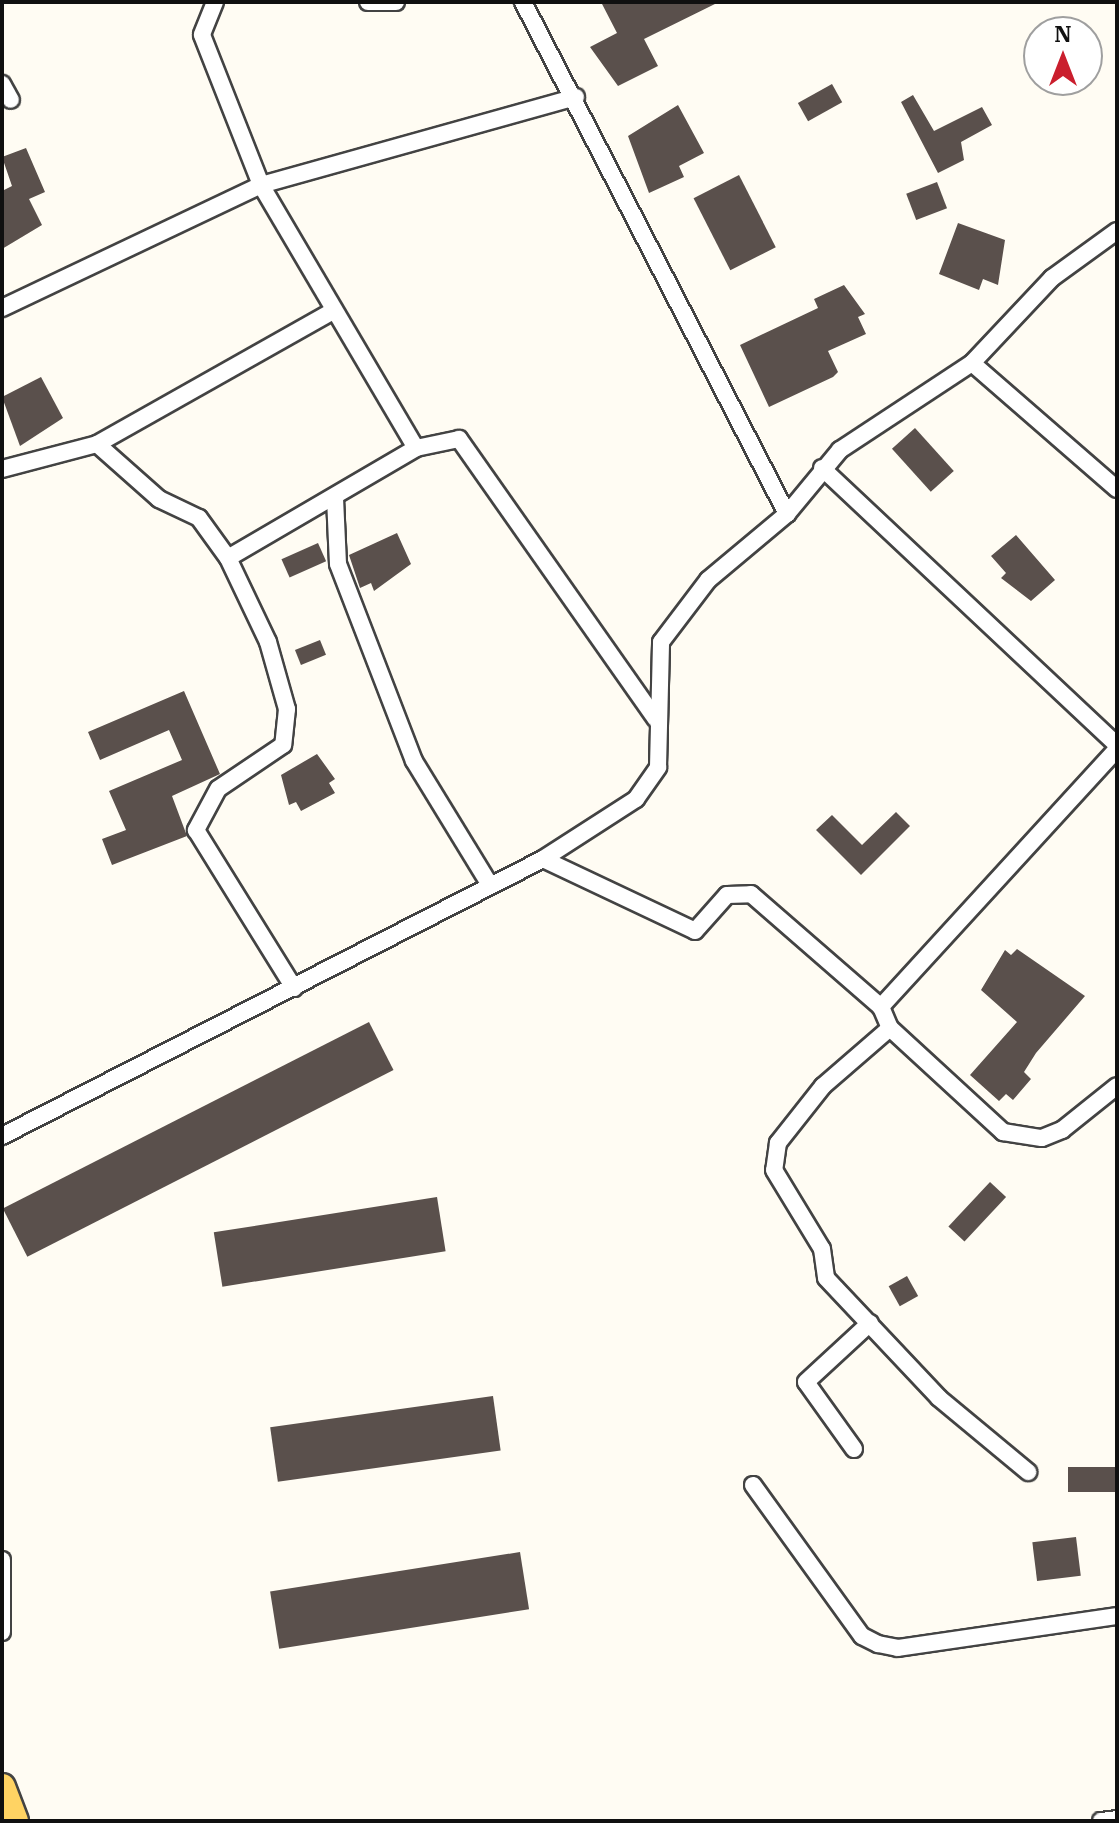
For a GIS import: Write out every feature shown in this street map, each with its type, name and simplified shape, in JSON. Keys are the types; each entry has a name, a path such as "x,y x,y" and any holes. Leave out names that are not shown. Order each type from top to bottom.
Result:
{"main road":[{"path":"2,1787 15,1821"}],"street":[{"path":"215,2 202,35 261,185 331,312 416,448"},
{"path":"368,2 396,2"},
{"path":"523,2 576,97 787,514"},
{"path":"2,84 11,100"},
{"path":"2,308 261,185 576,97"},
{"path":"2,1136 543,859 652,780 660,750 656,719 661,642 715,572 787,514 822,468 972,363 1052,278 1117,231"},
{"path":"2,469 97,444 331,312"},
{"path":"972,363 1117,489"},
{"path":"228,558 416,448 463,441 656,719"},
{"path":"97,444 159,499 199,518 228,558 268,642 287,731 272,758 218,789 196,830 294,988"},
{"path":"822,468 1117,747 881,1007"},
{"path":"335,498 338,564 414,761 490,885"},
{"path":"543,859 695,931 727,895 751,894 881,1007 890,1028 991,1126 1017,1137 1062,1130 1117,1086"},
{"path":"890,1028 823,1086 774,1154 774,1170 822,1249 826,1278 939,1398 1028,1472"},
{"path":"854,1449 806,1382 870,1323"},
{"path":"753,1485 862,1636 878,1644 898,1648 1117,1616"},
{"path":"2,1560 2,1632"},
{"path":"1101,1821 1117,1819"}],"building":[{"path":"601,2 719,2 644,39 658,66 618,86 590,47 617,33"},
{"path":"832,84 842,102 808,121 798,103"},
{"path":"913,95 934,131 982,107 992,125 961,142 964,160 938,173 901,102"},
{"path":"678,105 704,153 679,166 684,177 649,193 628,136"},
{"path":"26,148 45,192 29,199 42,225 2,249 2,191 12,186 2,157"},
{"path":"739,175 776,247 730,270 694,198"},
{"path":"937,182 947,208 916,220 906,194"},
{"path":"958,223 1005,240 998,285 983,279 979,290 939,274"},
{"path":"844,285 865,314 858,317 866,334 828,351 838,372 833,377 769,407 740,345 818,308 814,299"},
{"path":"41,377 63,418 20,446 2,397"},
{"path":"915,428 954,471 931,492 892,449"},
{"path":"397,533 411,564 374,591 371,583 360,588 349,555"},
{"path":"1016,535 1055,580 1031,601 1001,578 1006,573 991,556"},
{"path":"318,543 326,561 290,578 281,559"},
{"path":"320,640 326,655 301,665 295,650"},
{"path":"184,691 220,774 172,796 187,836 112,865 102,839 126,830 109,791 182,760 169,730 100,760 88,732"},
{"path":"317,754 335,779 329,783 335,793 301,811 296,802 289,805 281,775"},
{"path":"896,812 910,826 861,875 816,830 832,815 862,845"},
{"path":"1017,949 1085,996 1036,1053 1024,1072 1031,1079 1013,1100 1006,1094 999,1101 970,1075 1017,1022 981,990 1005,950 1011,955"},
{"path":"369,1022 394,1070 27,1257 3,1209"},
{"path":"990,1182 1006,1197 964,1242 948,1227"},
{"path":"437,1197 446,1251 222,1287 214,1232"},
{"path":"907,1276 918,1296 900,1306 889,1286"},
{"path":"493,1396 501,1450 278,1482 270,1427"},
{"path":"1068,1467 1117,1467 1117,1492 1068,1492"},
{"path":"1076,1537 1081,1576 1037,1581 1032,1542"},
{"path":"520,1552 529,1609 279,1649 270,1592"}]}
